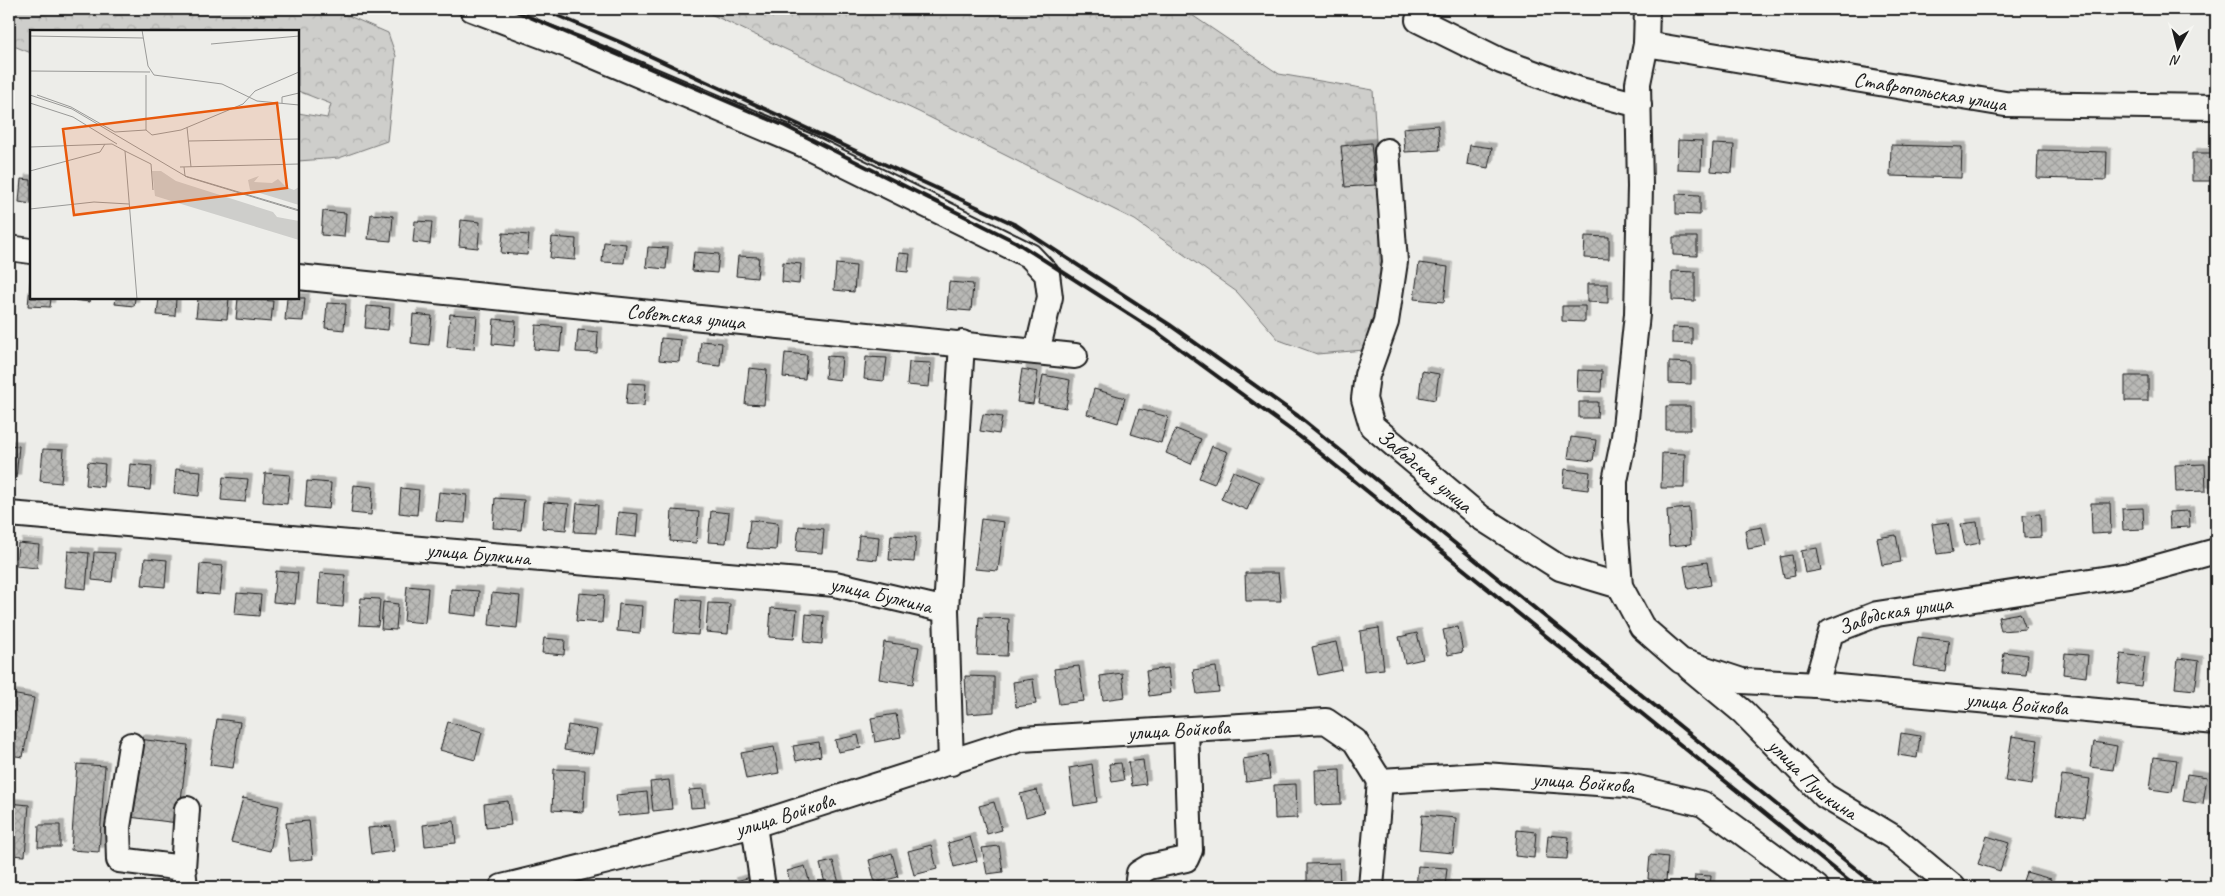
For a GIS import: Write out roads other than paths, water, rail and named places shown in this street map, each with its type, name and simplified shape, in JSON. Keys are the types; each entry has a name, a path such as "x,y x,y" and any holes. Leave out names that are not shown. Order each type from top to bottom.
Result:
{"street":[{"path":"472,9 580,50 807,146 1030,256 1047,274 1050,297 1037,352"},
{"path":"1648,9 1646,44 1638,83 1640,187 1637,314 1624,437 1615,481 1615,521 1620,586 1642,627 1681,661 1742,681 1816,685"},
{"path":"1418,20 1501,61 1577,89 1639,105"},
{"name":"Ставропольская улица","path":"1646,44 2005,104 2216,107"},
{"name":"Заводская улица","path":"1387,150 1395,262 1386,322 1366,375 1364,399 1372,426 1488,522 1560,568 1620,586"},
{"path":"9,248 30,251"},
{"name":"Советская улица","path":"299,277 962,343 1075,356"},
{"path":"951,763 946,610 962,343"},
{"name":"улица Булкина","path":"9,514 835,584 946,610"},
{"name":"Заводская улица","path":"1816,685 1831,632 1877,614 2129,575 2216,551"},
{"name":"улица Пушкина","path":"1681,661 1742,712 1825,796 1893,837 1953,887"},
{"name":"улица Войкова","path":"1816,685 2216,722"},
{"name":"улица Войкова","path":"502,887 754,825 1021,739 1326,721 1355,741 1380,781 1484,775 1626,785 1703,804 1816,887"},
{"path":"1137,887 1139,873 1149,867 1186,859 1190,850 1186,730"},
{"path":"131,745 118,827 119,860 184,878 187,809"},
{"path":"1371,887 1380,781"},
{"path":"754,825 763,887"}],"railway":[{"path":"511,9 785,126 1016,242 1158,333 1299,436 1856,887"},
{"path":"542,9 620,42 1016,225 1170,325 1298,416 1878,887"}]}
